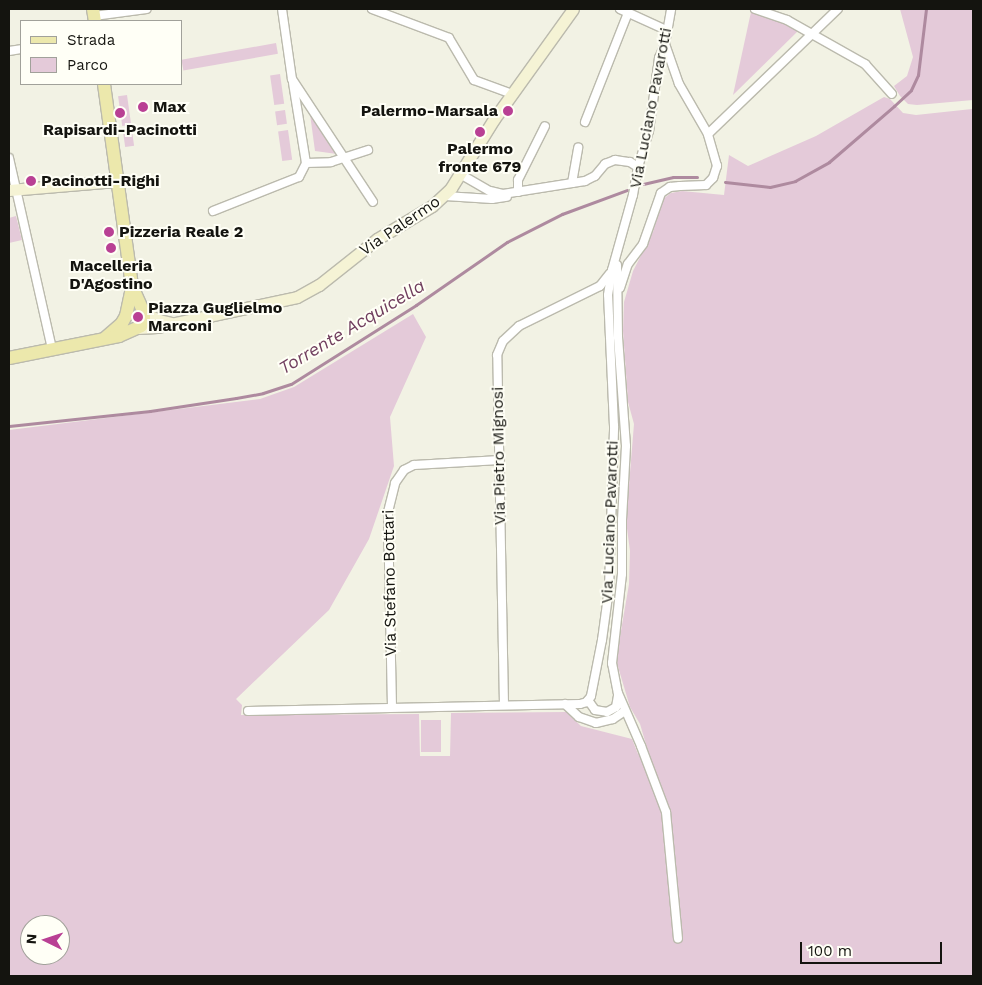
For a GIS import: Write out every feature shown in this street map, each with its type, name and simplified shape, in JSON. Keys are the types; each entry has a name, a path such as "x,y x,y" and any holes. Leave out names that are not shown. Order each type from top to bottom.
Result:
{"main road":[{"name":"Via Palermo","path":"135,328 157,327 286,300 307,293 377,239 445,196 512,94 573,9"},
{"path":"9,358 119,336 144,322 143,312 132,286 104,85"},
{"path":"12,189 117,181"},
{"path":"132,286 126,315 127,324 135,328"},
{"path":"103,339 134,308 159,320 175,323"}],"street":[{"path":"94,15 147,9"},
{"path":"213,211 295,180 306,163 282,9"},
{"path":"372,9 449,38 474,80 512,94"},
{"path":"620,9 666,30"},
{"name":"Via Luciano Pavarotti","path":"612,270 649,131 658,58 665,44 671,9"},
{"path":"755,9 787,20 814,33 865,64 892,94"},
{"path":"708,134 838,9"},
{"path":"585,122 628,13"},
{"path":"618,299 624,273 633,254 643,244 661,193 670,187 706,185 713,178 717,166 708,134 679,84 665,44"},
{"path":"292,79 374,202"},
{"path":"518,192 518,180 545,126"},
{"path":"572,183 578,148"},
{"path":"306,163 331,162 368,150"},
{"path":"9,158 12,189 52,349"},
{"path":"460,174 499,194 590,179 605,164 615,160 630,162 638,167"},
{"path":"445,196 503,199 518,192"},
{"path":"633,254 617,256 618,336 626,446 622,520 622,574 612,654 613,672 618,693 641,746 666,812 678,938"},
{"name":"Via Pietro Mignosi","path":"504,705 497,363 503,341 519,326 606,284 612,270"},
{"name":"Via Luciano Pavarotti","path":"588,700 594,687 609,589 614,434 606,284"},
{"name":"Via Stefano Bottari","path":"392,707 388,512 395,483 404,470 414,465 500,460"},
{"path":"248,711 580,704 588,700 595,710 607,712 616,707 618,693"},
{"path":"565,704 579,716 596,723 613,718 625,711"}],"green space":[{"path":"900,9 973,9 973,100 917,105 908,104 900,96 894,86 907,76 913,57"},
{"path":"751,12 783,21 800,29 733,95"},
{"path":"276,43 278,54 183,71 182,60"},
{"path":"280,74 284,104 274,105 270,75"},
{"path":"127,95 131,125 122,126 118,96"},
{"path":"884,97 890,99 903,113 916,115 972,109 973,976 9,976 9,430 260,399 294,387 413,314 426,337 390,417 394,466 369,539 329,610 236,699 242,705 241,715 419,714 420,756 450,756 451,713 566,712 581,726 632,739 638,754 648,751 640,724 630,707 616,660 629,584 630,551 626,521 634,424 628,402 623,331 624,302 633,271 653,232 663,199 671,193 682,191 724,195 729,155 748,166 816,136"},
{"path":"285,110 287,124 277,125 275,111"},
{"path":"310,114 337,154 315,151"},
{"path":"288,130 292,160 282,161 278,131"},
{"path":"132,131 134,146 125,147 123,132"},
{"path":"16,216 22,240 9,243 9,218"},
{"path":"421,720 441,720 441,752 421,752"}],"waterway":[{"name":"Torrente Acquicella","path":"725,182 770,187 795,181 829,162 911,90 918,75 926,9"},
{"name":"Torrente Acquicella","path":"643,184 673,177 697,177"},
{"name":"Torrente Acquicella","path":"9,426 150,411 263,393 291,384 416,305 507,242 562,214 627,190"}],"place":[{"name":"Max","path":"143,107"},
{"name":"Palermo-Marsala","path":"508,111"},
{"name":"Rapisardi-Pacinotti","path":"120,113"},
{"name":"Palermo fronte 679","path":"480,132"},
{"name":"Pacinotti-Righi","path":"31,181"},
{"name":"Pizzeria Reale 2","path":"109,232"},
{"name":"Macelleria D'Agostino","path":"111,248"},
{"name":"Piazza Guglielmo Marconi","path":"138,317"}]}
